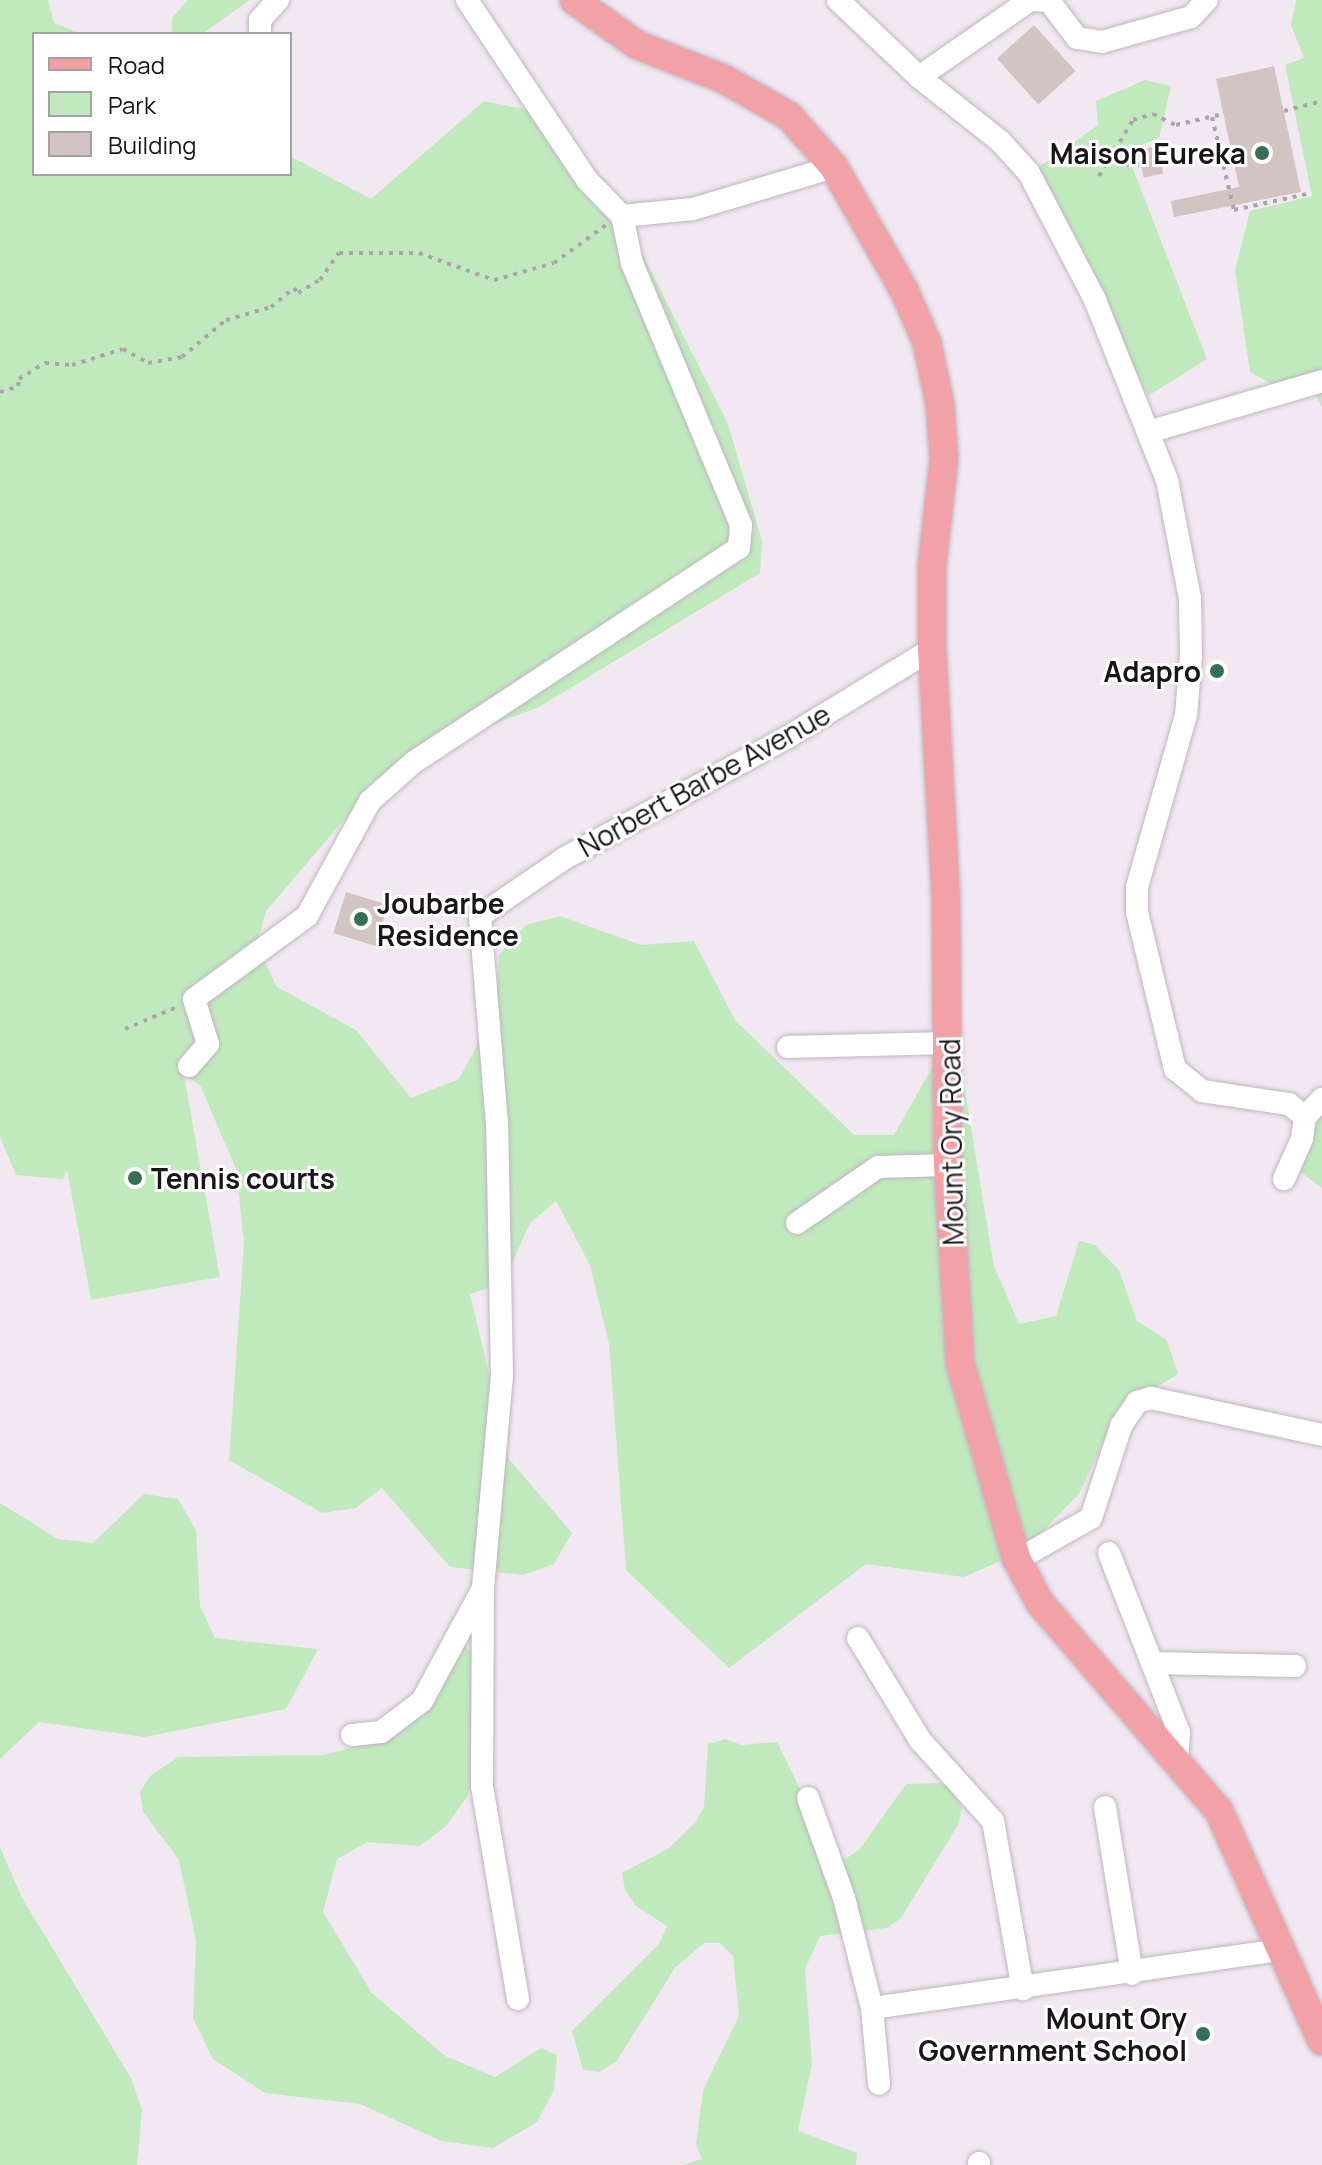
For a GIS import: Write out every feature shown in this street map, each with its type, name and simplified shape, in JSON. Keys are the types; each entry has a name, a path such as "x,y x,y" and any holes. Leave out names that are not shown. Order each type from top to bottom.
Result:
{"main road":[{"name":"Mount Ory Road","path":"574,0 637,45 724,79 789,116 834,167 904,290 927,343 940,404 944,459 932,566 932,649 946,902 948,1165 960,1363 1017,1560 1040,1603 1219,1811 1322,2041"}],"street":[{"path":"260,32 260,20 278,0"},
{"path":"189,1066 208,1044 194,999 307,916 370,801 414,762 739,548 741,525 632,263 622,216 587,180 467,0"},
{"path":"838,0 919,77 1000,141 1029,173 1095,300 1167,480 1190,598 1191,656 1186,715 1137,887 1137,912 1175,1069 1185,1081 1202,1091 1289,1104 1305,1117"},
{"path":"919,77 1031,0 1049,1 1077,38 1102,42 1191,17 1207,0"},
{"path":"622,216 693,209 834,167"},
{"path":"1148,432 1322,381"},
{"name":"Norbert Barbe Avenue","path":"483,1588 502,1377 497,1124 480,916 565,858 788,737 932,649"},
{"path":"788,1047 948,1043"},
{"path":"1284,1179 1302,1139 1305,1117 1322,1099"},
{"path":"797,1223 878,1167 948,1165"},
{"path":"1017,1560 1091,1518 1121,1426 1137,1402 1151,1398 1322,1435"},
{"path":"1109,1553 1179,1733 1177,1759"},
{"path":"352,1735 381,1732 422,1701 483,1588"},
{"path":"483,1588 482,1786 518,1999"},
{"path":"858,1638 920,1740 993,1821 1023,1989"},
{"path":"1152,1663 1295,1666"},
{"path":"808,1798 844,1898 872,2008 879,2084"},
{"path":"1105,1807 1132,1974"},
{"path":"872,2008 1132,1974 1282,1950"}],"path":[{"path":"1284,111 1322,101"},
{"path":"1099,176 1133,120 1153,114 1176,125 1223,114"},
{"path":"1212,117 1234,210 1307,194"},
{"path":"1106,164 1140,165"},
{"path":"0,392 18,386 19,379 45,363 72,365 123,349 148,363 182,357 226,320 271,307 294,288 298,293 320,280 339,253 419,253 494,280 554,263 622,216"},
{"path":"125,1029 194,999"}],"green space":[{"path":"0,0 48,0 54,23 77,32 32,32 32,176 292,176 292,157 371,199 484,101 543,113 607,184 728,424 762,541 760,573 539,707 411,754 372,787 266,911 257,945 277,987 356,1030 411,1098 459,1079 496,1009 499,955 526,925 560,916 641,945 694,941 735,1020 854,1135 894,1135 942,1050 959,1054 994,1266 1019,1324 1056,1316 1079,1241 1095,1245 1119,1270 1137,1321 1167,1340 1178,1374 1118,1411 1079,1494 1023,1551 964,1577 866,1564 729,1668 626,1570 609,1344 590,1265 556,1201 530,1223 503,1283 470,1294 509,1459 572,1533 554,1564 523,1575 450,1567 382,1488 356,1508 322,1513 229,1460 244,1243 236,1169 200,1085 184,1075 220,1277 91,1300 67,1169 63,1179 16,1175 0,1137"},
{"path":"188,0 250,0 205,32 172,32 172,18"},
{"path":"1296,0 1322,0 1322,407 1311,387 1280,389 1250,372 1235,270 1250,211 1312,196 1285,65 1304,58 1291,25"},
{"path":"1145,80 1171,86 1159,138 1126,151 1207,359 1148,396 1036,169 1098,125 1096,101"},
{"path":"1322,1114 1322,1188 1294,1167"},
{"path":"144,1494 178,1499 196,1530 200,1606 215,1638 318,1649 286,1709 144,1737 39,1722 0,1759 0,1503 58,1539 93,1543"},
{"path":"463,1645 478,1657 473,1781 467,1797 446,1826 420,1846 367,1842 337,1859 323,1912 372,1993 445,2056 495,2077 541,2048 557,2055 554,2090 537,2122 493,2148 441,2141 360,2104 265,2093 213,2059 193,2018 196,1941 179,1860 143,1812 140,1792 150,1776 178,1757 324,1755 380,1740"},
{"path":"725,1739 742,1745 777,1742 800,1789 813,1845 826,1857 845,1859 859,1850 906,1784 941,1783 956,1793 962,1809 958,1825 901,1918 887,1928 820,1936 805,1969 812,2064 798,2131 857,2153 856,2165 682,2165 702,2159 696,2145 703,2090 739,2016 733,1956 720,1943 704,1943 675,1968 616,2062 599,2072 583,2070 572,2031 659,1944 667,1926 636,1906 625,1890 622,1873 669,1848 695,1823 704,1807 708,1744"},
{"path":"0,1847 21,1896 131,2078 142,2110 137,2165 0,2165"}],"building":[{"path":"1034,25 1075,71 1038,105 997,58"},
{"name":"Maison Eureka","path":"1274,66 1301,192 1174,217 1171,201 1239,187 1216,79"},
{"path":"1157,146 1163,173 1144,178 1138,150"},
{"name":"Joubarbe Residence","path":"346,892 388,905 376,946 333,933"}],"place":[{"name":"Maison Eureka","path":"1262,153"},
{"name":"Adapro","path":"1217,671"},
{"name":"Joubarbe Residence","path":"361,919"},
{"name":"Tennis courts","path":"135,1178"},
{"name":"Mount Ory Government School","path":"1203,2034"}]}
